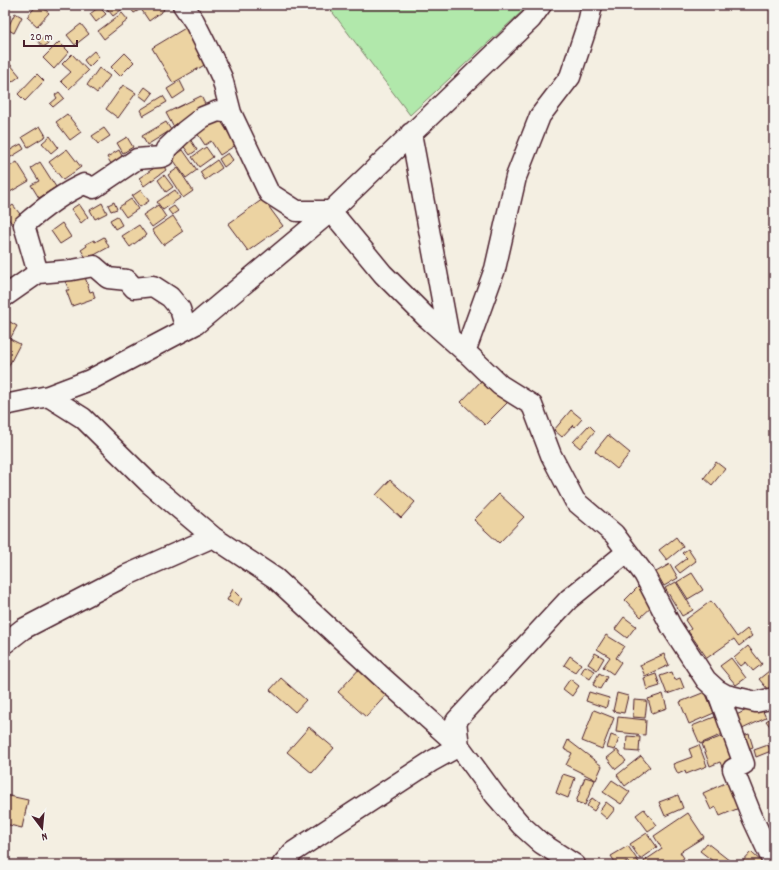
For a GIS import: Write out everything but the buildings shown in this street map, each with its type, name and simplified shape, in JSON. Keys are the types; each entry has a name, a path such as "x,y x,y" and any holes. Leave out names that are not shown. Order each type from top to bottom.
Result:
{"street":[{"path":"183,5 194,21 214,60 222,78 231,113 269,193 297,211 331,211"},
{"path":"5,405 48,396 90,380 196,324 331,211 531,19 541,5"},
{"path":"465,352 495,269 516,177 540,116 570,77 588,23 592,5"},
{"path":"38,274 24,225 37,214 72,189 84,184 94,188 137,159 164,156 166,149 203,117 218,111 231,113"},
{"path":"412,133 449,337"},
{"path":"331,211 383,274 426,318 449,337 500,385 532,405 551,456 575,501 614,534 644,574 672,626 706,680 717,690 726,695 756,702 774,698"},
{"path":"5,296 38,274 94,266 108,278 127,280 134,288 153,286 170,297 180,309 186,329"},
{"path":"48,396 83,418 149,483 214,537 275,578 458,746 495,795 521,825 541,842 575,865"},
{"path":"5,643 23,629 120,579 214,537"},
{"path":"458,746 456,721 569,598 627,552"},
{"path":"717,690 744,764 733,769 753,819 774,864"},
{"path":"282,865 292,852 432,761 458,746"}],"green space":[{"path":"327,5 529,5 410,115"}]}
